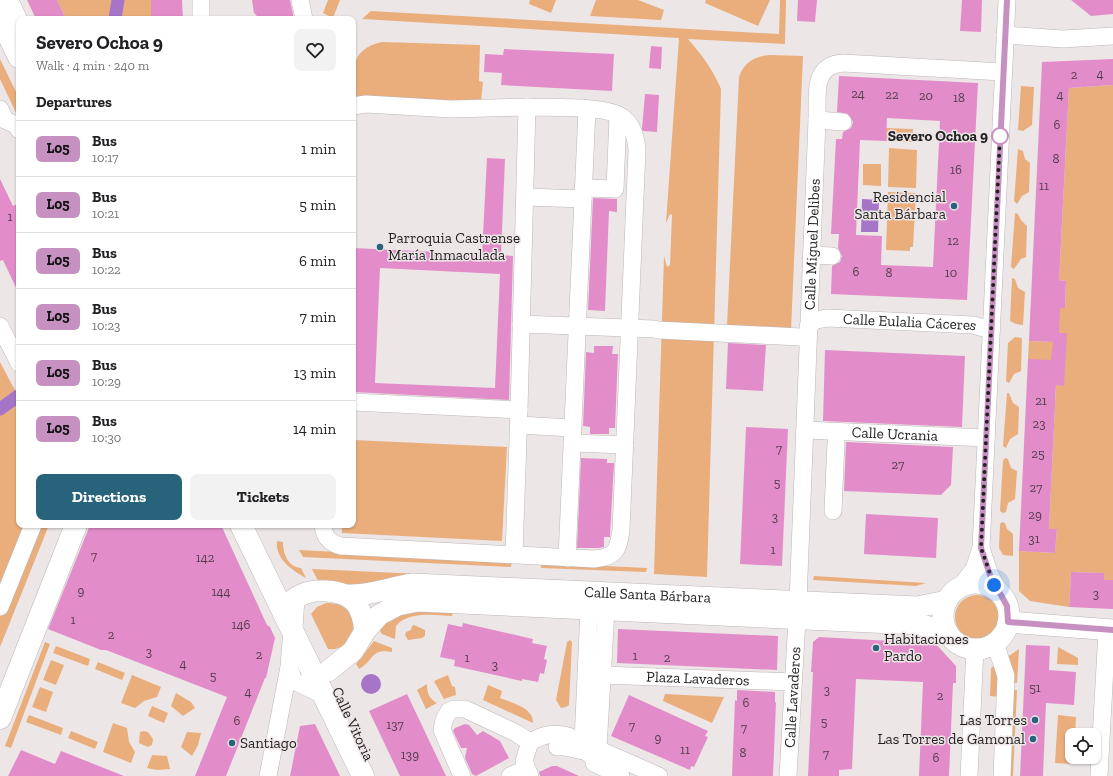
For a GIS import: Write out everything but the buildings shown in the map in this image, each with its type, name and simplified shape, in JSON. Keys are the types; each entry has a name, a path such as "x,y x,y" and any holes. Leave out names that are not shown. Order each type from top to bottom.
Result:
{"highway":[{"path":"7,0 6,26 16,50"},
{"path":"0,686 62,528"},
{"path":"0,718 75,528"},
{"name":"Calle Vitoria","path":"243,528 363,776"},
{"name":"Calle Vitoria","path":"259,528 294,599 319,683 378,776"}],"main road":[{"path":"980,583 990,586 1000,594 1007,606 1008,622 1004,633 985,646 961,645 950,636 943,616 953,594 970,584 980,583"},
{"name":"Calle Santa Bárbara","path":"348,595 366,594 395,586 413,584 797,610 920,625 947,630"},
{"path":"294,599 305,593 317,590 335,591 348,595 358,605 364,619 365,631"},
{"name":"Calle Santa Bárbara","path":"365,631 384,612 408,602 427,601 598,609 797,610 917,607 953,594"},
{"name":"Calle Vitoria","path":"292,627 294,599"},
{"path":"1008,622 1110,630"},
{"name":"Calle Vitoria","path":"319,683 353,651 365,631"}],"street":[{"path":"201,16 202,0"},
{"path":"300,0 303,16"},
{"path":"953,594 974,569 981,548 990,330 1007,0"},
{"path":"1005,35 1063,39 1113,36"},
{"name":"Calle Miguel Delibes","path":"797,610 804,430 804,332 809,303 820,75 827,67 843,63 1003,72"},
{"path":"323,528 324,533 328,540 341,546 567,558 608,558 614,553 619,542 621,530 637,150 632,129 623,117 618,114 610,111 587,109 527,107 451,109 366,104 356,106"},
{"path":"514,555 527,107"},
{"path":"0,109 6,120 16,125"},
{"path":"567,558 576,326 587,109"},
{"path":"525,197 583,194 615,189 618,114"},
{"path":"817,120 843,122"},
{"path":"811,255 832,256"},
{"name":"Calle Eulalia Cáceres","path":"809,303 814,312 828,318"},
{"name":"Calle Eulalia Cáceres","path":"521,324 656,330 804,332 816,320 828,318 977,326 990,330"},
{"path":"9,334 16,354"},
{"path":"356,402 519,418 572,436 625,445"},
{"name":"Calle Ucrania","path":"804,430 986,438"},
{"path":"833,511 836,442"},
{"path":"0,606 32,528"},
{"path":"981,548 990,575 1000,594"},
{"path":"580,742 603,675 598,609"},
{"path":"598,609 580,742 603,768 621,776"},
{"name":"Calle Lavaderos","path":"788,776 797,610"},
{"path":"268,776 289,667 292,627"},
{"path":"1099,776 1110,630"},
{"path":"969,776 985,646"},
{"path":"985,646 1006,676 1002,776"},
{"path":"289,667 293,679 319,683"},
{"name":"Plaza Lavaderos","path":"603,675 793,682"},
{"path":"462,776 442,730 444,720 449,711 454,709 465,709 516,733 530,742 580,742 659,776"},
{"path":"510,776 528,772 525,757 530,742"},
{"path":"580,742 603,768"}],"shaded area":[{"path":"57,0 151,0 151,16 65,16"},
{"path":"328,0 340,0 334,16 329,16 323,13"},
{"path":"530,0 556,0 551,13 529,4"},
{"path":"596,0 638,0 664,10 661,20 590,16"},
{"path":"706,0 770,0 758,26 705,3"},
{"path":"780,0 786,0 785,44 688,39 707,63 721,89 707,577 654,574 664,256 667,267 670,265 672,215 670,214 666,223 679,38 362,19 371,11 779,34"},
{"path":"382,42 480,45 479,81 483,82 481,102 356,101 356,62 363,50 371,45"},
{"path":"770,55 803,56 791,330 727,326 739,77 744,67 755,58"},
{"path":"0,59 16,92 16,113 0,79"},
{"path":"1113,85 1113,580 1104,580 1104,573 1071,572 1069,607 1030,601 1019,591 1019,551 1055,553 1057,529 1049,529 1056,385 1064,385 1028,359 1029,341 1053,343 1067,334 1058,333 1059,325 1030,323 1031,307 1065,308 1066,281 1059,280 1069,88"},
{"path":"1021,86 1034,87 1032,125 1023,131 1018,130"},
{"path":"886,128 913,129 912,142 886,141"},
{"path":"889,148 917,150 916,188 888,187"},
{"path":"1018,149 1023,151 1025,159 1030,163 1029,192 1022,196 1017,204 1014,201"},
{"path":"863,164 881,164 881,186 863,185"},
{"path":"888,192 916,193 913,247 910,247 910,251 886,250"},
{"path":"862,199 879,200 878,232 861,232"},
{"path":"1015,213 1018,214 1027,226 1026,257 1021,259 1014,269 1011,267"},
{"path":"1012,278 1015,279 1018,288 1025,292 1023,325 1010,321"},
{"path":"1015,337 1022,338 1021,371 1014,374 1009,383 1006,381 1008,343"},
{"path":"0,362 16,392 16,528 48,528 0,647"},
{"path":"1007,393 1009,393 1013,403 1019,407 1018,434 1010,439 1006,448 1003,446"},
{"path":"356,440 507,447 502,541 342,533 342,528 356,528"},
{"path":"1005,458 1008,459 1011,468 1017,471 1015,499 1008,503 1006,512 1003,513 1000,511 1003,461"},
{"path":"1002,522 1005,523 1007,529 1013,534 1013,556 1003,555 999,548 1000,524"},
{"path":"277,541 283,542 287,559 296,567 301,568 306,578 290,568 282,559 277,547"},
{"path":"299,550 512,561 511,567 303,557"},
{"path":"541,563 647,568 646,572 541,568"},
{"path":"312,569 464,576 364,588 318,581"},
{"path":"814,576 926,583 916,586 813,580"},
{"path":"973,595 981,595 993,601 999,613 999,621 993,633 981,639 973,639 961,633 955,621 955,613 961,601"},
{"path":"326,603 338,604 349,610 352,616 353,630 350,637 342,646 335,649 328,649 311,614 317,607"},
{"path":"412,610 453,610 452,616 422,615 407,618 401,621 396,626 395,639 382,634 380,631 385,623"},
{"path":"414,625 425,630 425,636 422,638 408,640 405,635 406,632 411,630 412,626"},
{"path":"570,640 572,642 569,705 561,708 556,700 567,642"},
{"path":"374,641 392,648 392,652 385,651 376,653 364,666 359,669 356,664"},
{"path":"45,642 50,644 11,748 5,746"},
{"path":"56,646 90,659 88,666 53,653"},
{"path":"1058,647 1078,658 1078,665 1057,664"},
{"path":"1019,649 1017,683 1011,683 1001,697 990,696 991,668"},
{"path":"51,660 64,665 56,685 43,680"},
{"path":"98,662 125,673 122,680 95,669"},
{"path":"367,674 375,674 381,680 381,688 375,694 367,694 361,688 361,680"},
{"path":"132,675 161,687 157,697 144,701 135,708 121,703"},
{"path":"448,675 452,686 455,687 456,695 444,699 434,681"},
{"path":"427,684 429,695 437,703 426,709 417,690"},
{"path":"488,685 502,691 500,698 516,704 530,713 533,723 483,700"},
{"path":"40,687 53,692 46,712 32,707"},
{"path":"1011,690 1017,690 1013,776 1007,776"},
{"path":"176,693 191,702 195,708 183,716 171,706"},
{"path":"665,694 724,697 712,723 663,701"},
{"path":"152,706 168,713 164,723 148,716"},
{"path":"29,715 63,728 61,735 26,722"},
{"path":"1058,715 1076,717 1075,728 1065,728 1065,764 1055,763"},
{"path":"113,723 127,728 129,742 135,752 131,763 103,752"},
{"path":"71,731 98,742 95,749 68,738"},
{"path":"140,732 148,732 153,739 152,745 148,747 139,743"},
{"path":"187,732 201,733 198,745 192,756 181,747"},
{"path":"152,755 167,756 170,769 157,770 147,768"}],"waterway":[{"path":"115,16 118,0"},
{"path":"0,409 16,397"}],"bus line":[{"name":"L05","path":"1007,0 990,330 981,548 994,585 1005,600 1009,612 1008,622 1113,630"}],"place":[{"name":"Severo Ochoa 9","path":"1000,136"},
{"name":"Residencial Santa Bárbara","path":"954,206"},
{"name":"Parroquia Castrense María Inmaculada","path":"380,247"},
{"name":"Habitaciones Pardo","path":"876,648"},
{"name":"Las Torres","path":"1035,720"},
{"name":"Las Torres de Gamonal","path":"1033,739"},
{"name":"Santiago","path":"232,743"}],"route":[{"path":"994,585 981,548 1000,136"}]}
